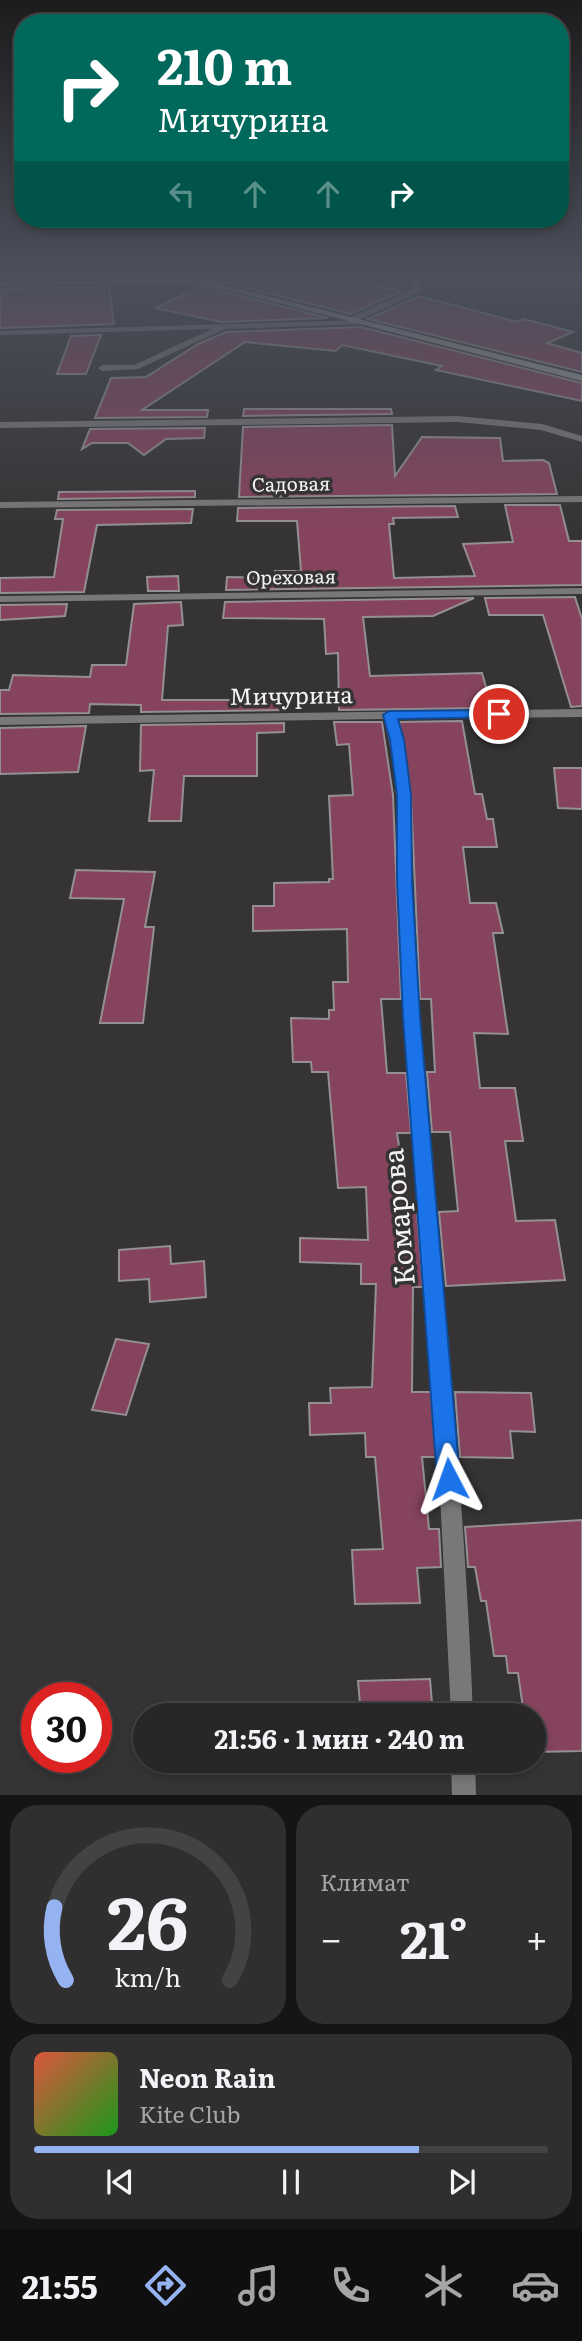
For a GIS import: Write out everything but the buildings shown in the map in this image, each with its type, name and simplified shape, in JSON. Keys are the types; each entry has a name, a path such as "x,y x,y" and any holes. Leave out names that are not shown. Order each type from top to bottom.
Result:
{"street":[{"path":"102,368 135,367 146,362"},
{"path":"519,362 582,378"},
{"path":"0,425 458,419 542,427 582,439"},
{"name":"Садовая","path":"0,505 582,499"},
{"name":"Ореховая","path":"0,599 582,591"},
{"name":"Мичурина","path":"0,722 582,713"},
{"name":"Комарова","path":"389,715 397,740 404,795 404,881 412,1017 459,1609 462,1703"},
{"path":"463,1773 464,1795"}],"route":[{"path":"449,1479 412,1017 404,881 404,795 397,740 389,715 499,714"}]}
